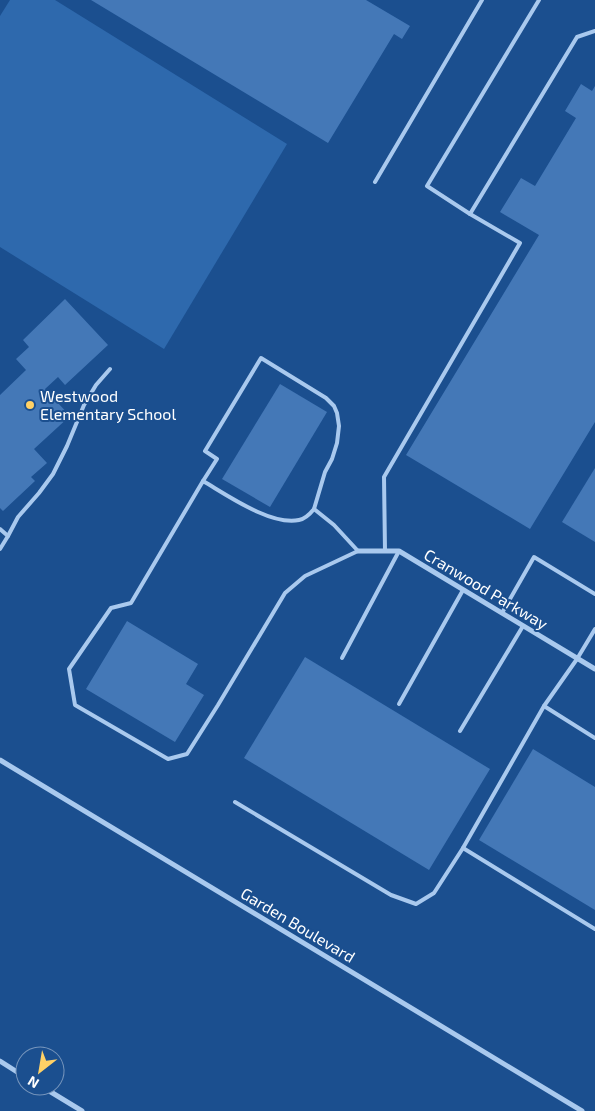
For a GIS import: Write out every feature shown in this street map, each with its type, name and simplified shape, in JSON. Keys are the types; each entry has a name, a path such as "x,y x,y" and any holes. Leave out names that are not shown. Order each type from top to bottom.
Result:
{"street":[{"name":"Cranwood Parkway","path":"358,551 399,551 595,669"},
{"name":"Garden Boulevard","path":"0,760 582,1111"},
{"path":"0,1062 15,1070"},
{"path":"57,1096 82,1111"}],"lane":[{"path":"375,182 482,0"},
{"path":"385,551 384,477 520,243 427,186 539,0"},
{"path":"470,214 577,38 595,30"},
{"path":"203,481 262,514 281,521 300,520 314,509 325,472 332,459 337,443 338,413 326,398 260,358 205,451 217,459 203,481 130,603 111,608 69,670 75,705 168,759 186,754 285,594 305,576 358,551 334,525 314,509"},
{"path":"0,548 18,517 39,493 52,474 67,446 84,404 96,385 110,369"},
{"path":"0,529 8,536"},
{"path":"342,658 399,551"},
{"path":"502,613 534,558 595,594"},
{"path":"399,704 463,590"},
{"path":"460,732 523,626"},
{"path":"235,802 390,895 416,904 434,893 463,848 544,706 577,659 595,629"},
{"path":"544,706 595,738"},
{"path":"463,848 595,929"}],"shaded area":[{"path":"10,0 55,0 287,144 164,349 0,247 0,16"}],"building":[{"path":"91,0 366,0 410,26 402,39 394,34 328,143"},
{"path":"581,84 592,91 595,86 595,422 530,529 406,455 539,235 500,212 521,178 535,186 576,118 565,111"},
{"name":"Westwood Elementary School","path":"65,299 108,345 65,385 58,377 45,389 70,416 34,449 47,463 31,477 35,481 3,511 0,508 0,395 26,370 16,359 29,347 23,340"},
{"path":"280,384 327,412 270,507 222,479"},
{"path":"595,468 595,542 562,522"},
{"path":"127,621 198,664 186,684 204,695 175,742 86,689"},
{"path":"305,657 490,769 429,870 244,758"},
{"path":"533,749 595,787 595,910 479,840"}],"place":[{"name":"Westwood Elementary School","path":"30,405"}]}
